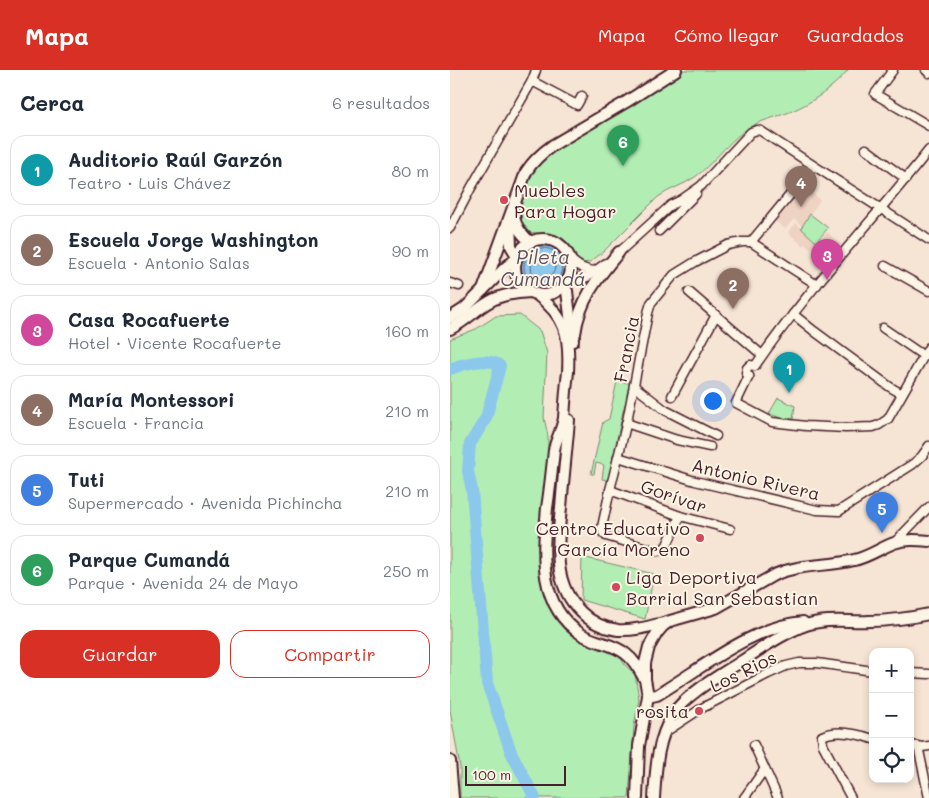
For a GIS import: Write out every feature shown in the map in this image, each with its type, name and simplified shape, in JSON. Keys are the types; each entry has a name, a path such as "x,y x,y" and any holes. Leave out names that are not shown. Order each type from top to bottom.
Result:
{"main road":[{"path":"483,290 530,165 545,150 676,70"},
{"path":"512,211 520,232 530,242"},
{"path":"512,211 510,227 511,246 517,257 516,269 518,278 524,287 550,306 561,320 567,336 569,349 564,418 554,447 544,540 544,567 550,593 560,614 571,627 586,637 614,647 626,654 634,662 645,679"},
{"path":"450,318 464,309 530,242 543,239 553,240 564,248 570,259 571,270 565,284 553,293 545,295 516,293 495,299 450,329"},
{"path":"619,252 587,295 577,323 575,335 558,544 559,570 564,589 583,614 602,626 619,630 637,629 716,608 784,570 806,565 854,560 872,554 894,543 907,540 929,541"},
{"path":"565,284 574,350"},
{"path":"648,692 652,696 657,695 732,648 766,631 789,624 823,621 870,621 929,614"},
{"path":"636,798 640,733 647,706 648,692 645,679 645,663 649,647 660,629 670,621"},
{"path":"654,798 656,760 664,733 677,708 692,694 765,646 791,631 823,621"},
{"path":"450,761 453,798"}],"street":[{"path":"450,228 532,82 536,70"},
{"path":"892,70 875,94 929,126"},
{"path":"532,82 577,105 582,96"},
{"path":"659,231 696,194 701,186 751,132 757,130 929,240"},
{"path":"866,149 906,179"},
{"path":"929,150 793,314 755,366 750,365 747,368 746,372 749,376 736,403 772,422 806,426 873,427 888,419 929,347"},
{"path":"813,166 751,242 817,285"},
{"path":"565,284 587,277 600,269 671,205 682,200 701,186"},
{"name":"Francia","path":"680,516 663,550 656,551 606,536 603,533 602,527 634,386 648,313 651,303 674,275 695,262 734,243 751,242"},
{"path":"570,259 582,268 596,270"},
{"path":"884,266 929,291"},
{"path":"450,283 459,286"},
{"path":"689,292 762,355"},
{"path":"793,314 882,382 902,394"},
{"path":"672,396 716,315"},
{"path":"883,328 924,356"},
{"path":"634,386 664,410 716,436"},
{"path":"626,423 677,440 710,447"},
{"name":"Antonio Rivera","path":"618,456 698,482 817,510 839,512 913,464 929,446"},
{"name":"Gorívar","path":"610,490 680,516 730,529"},
{"path":"894,543 929,508"},
{"name":"Los Rios","path":"664,733 702,708 786,666 799,663 817,663 869,670"},
{"path":"914,673 929,674"},
{"path":"851,798 823,745 822,736 845,733 869,738"},
{"path":"754,745 778,798"},
{"path":"929,746 914,746 929,798"},
{"path":"744,798 764,770"}],"shaded area":[{"path":"804,185 820,200 802,226 794,219 785,229 775,221"},
{"path":"796,223 816,242 810,249 805,244 803,246 788,232"},
{"path":"827,232 841,245 828,260 814,247"}],"green space":[{"path":"682,70 848,70 829,89 808,103 748,128 695,177 658,197 603,252 590,262 583,263 578,261 568,244 557,236 525,231 521,224 522,198 530,175 542,161 551,153 602,123"},
{"path":"810,214 828,228 816,242 801,228"},
{"path":"520,315 540,331 547,353 544,418 548,436 548,467 538,546 542,585 551,608 564,628 579,640 617,653 625,665 635,674 639,699 634,726 629,798 460,798 460,767 450,710 450,339 476,329 496,316"},
{"path":"617,381 629,383 630,390 624,407 608,480 602,479 604,465 596,463 594,474 591,474 603,422 609,419"},
{"path":"778,398 795,406 793,419 769,414"},
{"name":"Liga Deportiva Barrial San Sebastian","path":"582,557 654,574 645,619 581,600"}],"water":[{"name":"Pileta Cumandá","path":"543,243 552,245 560,250 565,258 567,267 565,276 560,284 552,289 543,291 534,289 526,284 521,276 519,267 521,258 526,250 534,245"}],"waterway":[{"path":"450,369 468,363 483,361 500,366 486,418 470,444 468,471 472,490 487,683 511,752 535,798"}],"place":[{"name":"Parque Cumandá","path":"623,166"},
{"name":"Muebles Para Hogar","path":"504,200"},
{"name":"María Montessori","path":"801,207"},
{"name":"Casa Rocafuerte","path":"827,280"},
{"name":"Escuela Jorge Washington","path":"733,309"},
{"name":"Auditorio Raúl Garzón","path":"789,393"},
{"name":"Tuti","path":"882,533"},
{"name":"Centro Educativo García Moreno","path":"700,538"},
{"name":"Liga Deportiva Barrial San Sebastian","path":"616,587"},
{"name":"rosita","path":"699,711"}]}
